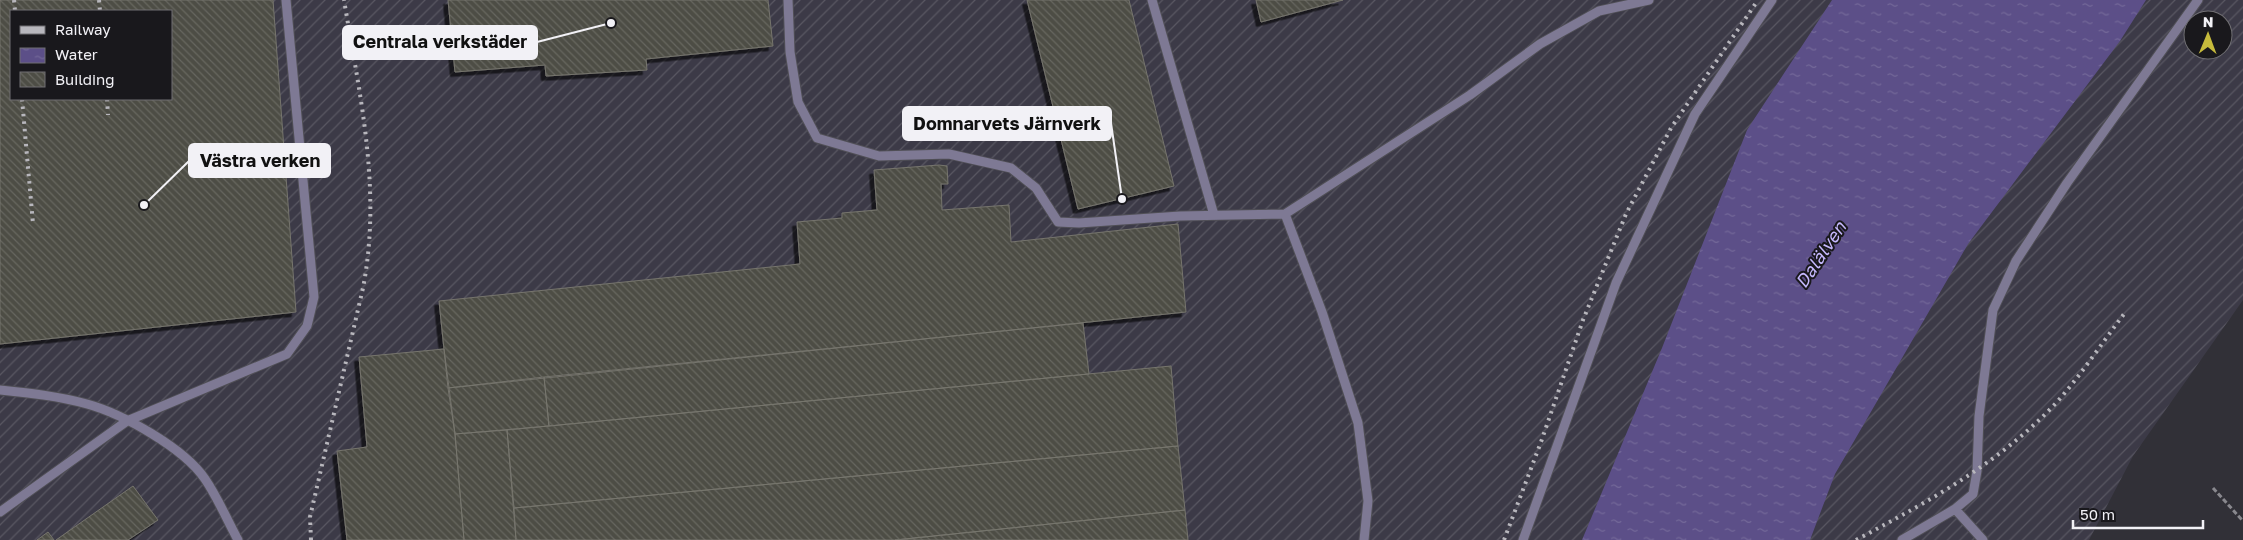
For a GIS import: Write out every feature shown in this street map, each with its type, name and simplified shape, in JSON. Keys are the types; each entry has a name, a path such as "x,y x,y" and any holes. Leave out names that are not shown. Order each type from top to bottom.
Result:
{"lane":[{"path":"0,512 127,421 287,354 307,326 314,297 286,0"},
{"path":"788,0 790,52 798,102 817,138 879,156 949,154 1011,168 1036,188 1058,222 1285,214 1470,95 1540,44 1599,12 1649,0"},
{"path":"1152,0 1214,216"},
{"path":"1522,540 1616,283 1695,114 1772,0"},
{"path":"1902,540 1955,509 1973,494 1977,471 1979,416 1994,310 2016,261 2067,183 2198,0"},
{"path":"1285,214 1322,312 1358,423 1368,501 1364,540"},
{"path":"0,390 45,395 89,405 127,421 174,448 204,478 238,540"},
{"path":"1955,509 1982,540"}],"path":[{"path":"2213,488 2243,521"}],"shaded area":[{"path":"0,0 2243,0 2243,300 2133,456 2089,540 0,540"}],"water":[{"name":"Dalälven","path":"1832,0 2146,0 2120,41 1968,244 1835,474 1810,540 1582,540 1662,348 1747,130"}],"building":[{"path":"0,0 273,0 296,312 0,344"},
{"path":"448,0 768,0 773,46 646,59 647,70 546,76 545,65 455,72"},
{"path":"1027,0 1129,0 1174,186 1078,209"},
{"path":"1256,0 1343,0 1261,22"},
{"path":"947,166 948,184 941,184 942,210 1009,205 1011,242 1178,224 1186,312 448,388 439,301 800,264 797,222 842,218 842,213 877,210 874,170"},
{"path":"1083,323 1089,374 549,426 544,377"},
{"path":"444,349 455,434 464,540 347,540 337,451 367,447 359,357"},
{"path":"1171,366 1178,446 514,508 507,430"},
{"path":"544,377 549,426 455,434 448,388"},
{"path":"507,430 516,540 464,540 455,434"},
{"path":"1178,446 1185,510 895,540 516,540 514,508"},
{"path":"133,486 158,520 128,540 56,540"},
{"path":"1185,510 1188,540 895,540"},
{"path":"48,532 54,540 37,540"}],"railway":[{"path":"14,0 15,10"},
{"path":"99,0 100,10"},
{"path":"311,540 310,517 363,288 368,251 370,179 367,144 344,0"},
{"path":"1504,540 1541,442 1583,320 1626,214 1671,128 1758,0"},
{"path":"22,100 33,224"},
{"path":"107,100 108,115"},
{"path":"1856,540 1937,495 2012,444 2035,424 2066,392 2124,314"}],"place":[{"name":"Centrala verkstäder","path":"611,23"},
{"name":"Domnarvets Järnverk","path":"1122,199"},
{"name":"Västra verken","path":"144,205"}]}
